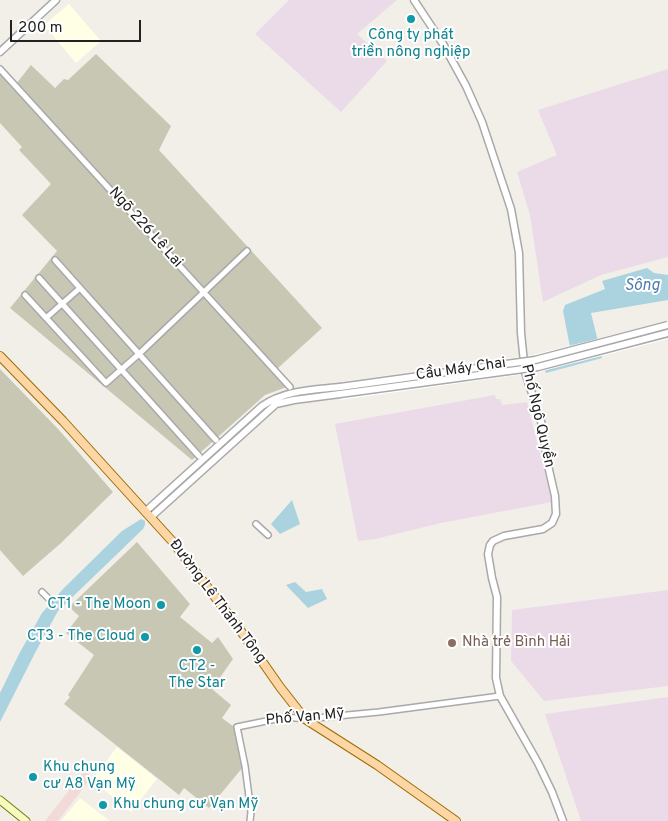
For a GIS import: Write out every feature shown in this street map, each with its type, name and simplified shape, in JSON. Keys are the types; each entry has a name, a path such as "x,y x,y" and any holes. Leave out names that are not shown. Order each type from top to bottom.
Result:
{"main road":[{"name":"Đường Lê Thánh Tông","path":"0,356 63,421 184,556 305,719 377,765 456,821"},
{"path":"0,800 26,821"}],"street":[{"path":"0,52 56,0"},
{"name":"Phố Ngô Quyền","path":"414,0 466,86 482,122 507,194 519,252 521,333 525,372 541,421 549,470 556,496 556,514 552,523 539,530 504,536 493,540 490,545 488,554 497,597 496,678 500,696 538,763 563,821"},
{"name":"Ngõ 226 Lê Lai","path":"0,69 290,387"},
{"path":"25,295 106,383 139,354 246,251"},
{"path":"55,260 216,440"},
{"path":"39,278 199,456"},
{"path":"46,318 80,288"},
{"name":"Cầu Máy Chai","path":"340,391 535,360 668,325"},
{"name":"Cầu Máy Chai","path":"340,391 538,367 668,333"},
{"path":"148,514 262,406 272,399 293,392 340,391"},
{"path":"256,524 268,535"},
{"path":"42,592 50,600"},
{"name":"Phố Vạn Mỹ","path":"250,821 251,812 245,766 237,727 286,717 305,719 379,712 500,696"}],"shaded area":[{"path":"289,0 397,0 357,34 387,61 341,112 255,34"},
{"path":"69,4 101,41 76,63 44,25"},
{"path":"96,54 171,126 159,150 322,328 277,369 292,385 265,395 192,460 10,308 57,251 22,215 51,184 19,150 22,147 0,123 0,67 16,84 31,65 55,88 64,79 68,80"},
{"path":"668,69 668,257 601,275 543,302 530,215 517,172 557,155 538,110"},
{"path":"0,369 59,430 113,492 61,543 23,576 0,550"},
{"path":"495,395 496,399 500,399 502,405 527,402 552,502 358,541 335,424"},
{"path":"137,542 190,604 180,617 212,643 218,637 233,659 212,689 231,705 222,718 234,727 243,767 209,808 184,788 179,795 64,704 94,655 66,633 79,616 69,607"},
{"path":"668,590 668,686 544,701 511,661 512,610"},
{"path":"668,697 668,821 581,821 545,714"},
{"path":"117,747 157,779 131,812 92,780"},
{"path":"84,771 92,777 58,821 45,821"},
{"path":"80,798 110,821 61,821"}],"water":[{"name":"Sông","path":"647,268 654,273 668,275 668,300 591,313 602,358 546,373 541,362 570,347 563,311 565,305 605,289 602,281"},
{"path":"292,500 300,524 280,534 271,524"},
{"path":"141,519 145,521 143,529 58,611 0,722 0,693 42,613 63,589 122,531"},
{"path":"295,582 306,592 322,589 327,599 308,608 286,585"}],"pier":[{"path":"668,321 668,339 539,372 340,400 340,382 533,355"}],"place":[{"name":"Công ty phát triền nông nghiệp","path":"411,19"},
{"name":"CT1 - The Moon","path":"161,605"},
{"name":"CT3 - The Cloud","path":"145,637"},
{"name":"Nhà trẻ Bình Hải","path":"452,643"},
{"name":"CT2 - The Star","path":"197,650"},
{"name":"Khu chung cư A8 Vạn Mỹ","path":"33,777"},
{"name":"Khu chung cư Vạn Mỹ","path":"103,805"}]}
